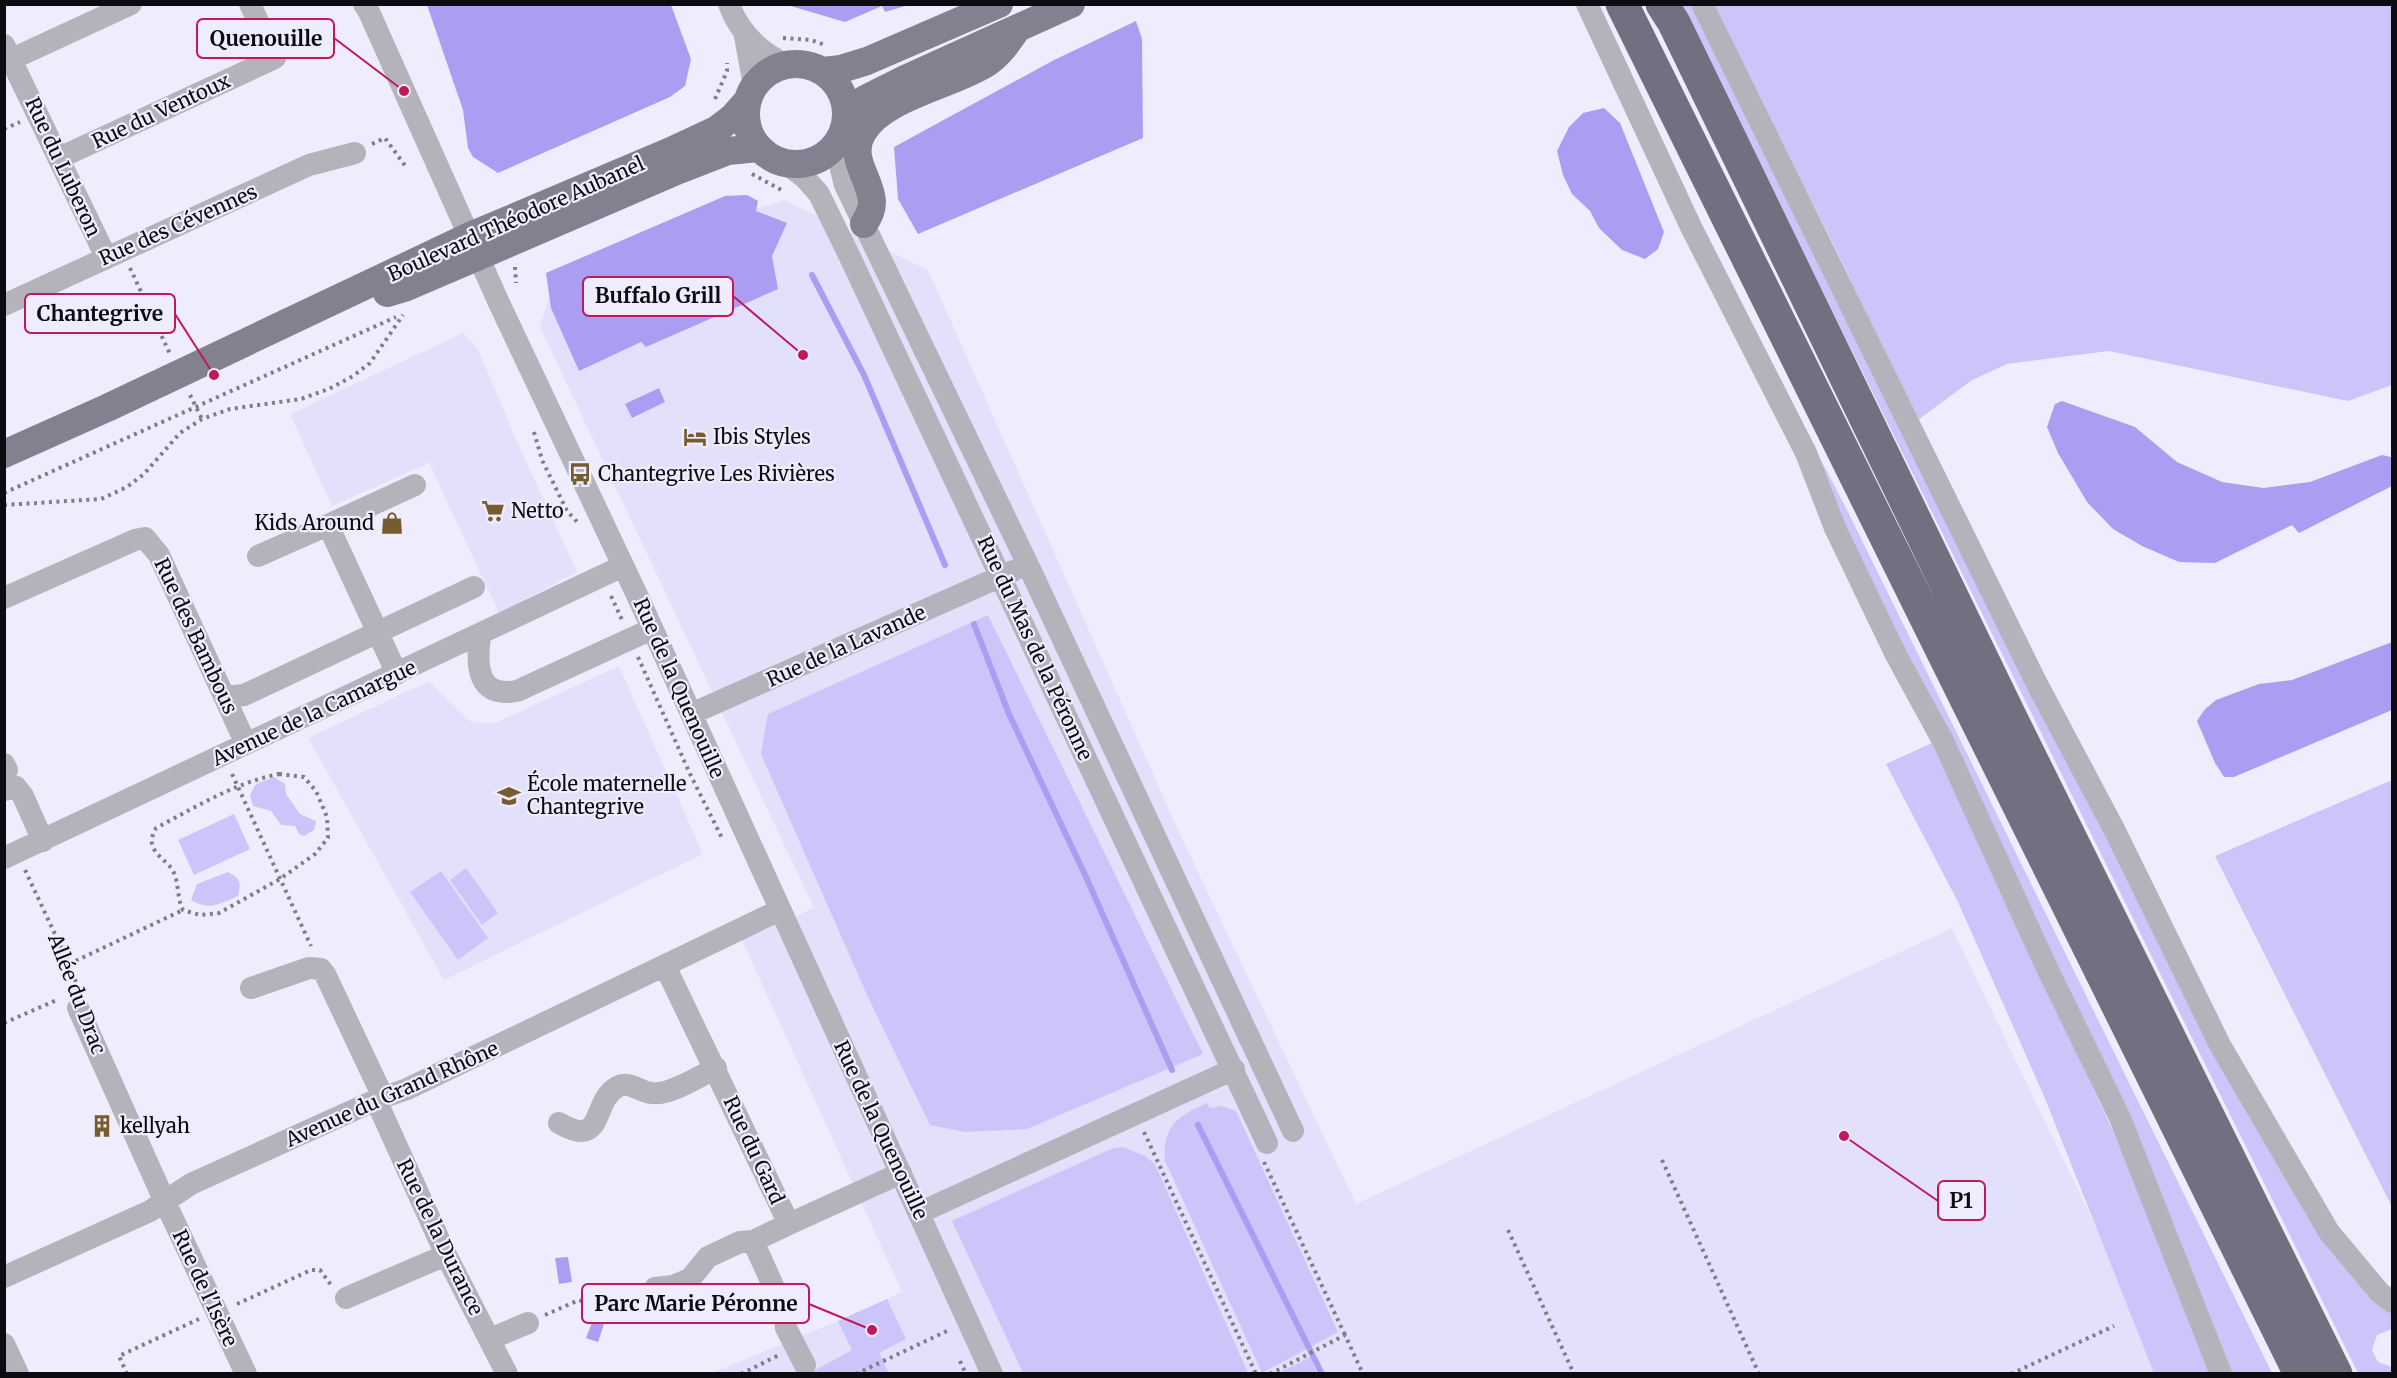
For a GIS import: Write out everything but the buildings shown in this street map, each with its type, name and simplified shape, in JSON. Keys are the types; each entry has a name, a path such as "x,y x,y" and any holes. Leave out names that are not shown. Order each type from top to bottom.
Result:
{"highway":[{"path":"1622,4 2300,1374"},
{"path":"1662,4 1674,23 2004,706 2336,1374"}],"main road":[{"path":"827,59 841,69 867,61 999,4"},
{"path":"847,114 865,99 1071,4"},
{"path":"864,224 870,213 872,202 858,163 858,148 862,132 877,115 898,103 970,73 988,62 1005,47 1017,29"},
{"path":"827,59 831,77 843,94 847,114 845,129 839,142 829,153 805,165 788,165 771,159 753,160 746,125 751,93 764,74 787,65 809,65 827,59"},
{"name":"Boulevard Théodore Aubanel","path":"4,453 107,408 275,327 407,287 475,246 716,130 733,117 751,93"},
{"name":"Boulevard Théodore Aubanel","path":"475,246 718,155 741,148 753,160"}],"street":[{"path":"8,52 131,4"},
{"name":"Rue du Ventoux","path":"59,158 275,58 250,4"},
{"name":"Rue de la Quenouille","path":"364,4 499,303 623,566 992,1374"},
{"path":"729,4 745,36 751,93"},
{"path":"1587,4 1686,217 1806,453 1835,528 1896,656 1943,741 2046,966 2120,1118 2221,1374"},
{"path":"1702,4 2037,684 2109,821 2220,1046 2329,1232 2380,1293 2392,1302"},
{"path":"745,36 773,58 787,65"},
{"name":"Rue du Luberon","path":"8,52 59,158 114,254"},
{"name":"Rue du Mas de la Péronne","path":"839,142 841,173 864,224 1028,565 1293,1131"},
{"name":"Rue des Cévennes","path":"4,305 309,165 355,153"},
{"name":"Rue du Mas de la Péronne","path":"788,165 805,178 819,194 1234,1069 1263,1147"},
{"path":"258,556 415,485"},
{"path":"328,525 397,674"},
{"name":"Rue des Bambous","path":"4,598 135,540 145,538 159,555 225,697 238,748"},
{"name":"Rue de la Lavande","path":"691,714 1028,565"},
{"name":"Avenue de la Camargue","path":"11,855 623,566"},
{"path":"225,697 244,695 474,587"},
{"path":"480,635 477,654 479,670 489,687 502,693 518,691 652,629"},
{"path":"5,774 23,796 43,841"},
{"name":"Avenue du Grand Rhône","path":"4,1277 150,1210 191,1184 379,1098 407,1089 780,910"},
{"name":"Rue du Gard","path":"665,966 789,1224 901,1173"},
{"path":"251,988 316,968"},
{"name":"Rue de la Durance","path":"316,968 325,974 446,1255 507,1374"},
{"name":"Allée du Drac","path":"78,999 165,1202"},
{"path":"559,1123 580,1131 590,1129 596,1123 603,1103 612,1090 620,1085 629,1084 652,1094 669,1091 716,1068"},
{"path":"919,1213 1234,1069"},
{"name":"Rue de l'Isère","path":"165,1202 246,1374"},
{"path":"655,1288 673,1286 690,1279 708,1257 740,1242 753,1241 789,1224"},
{"path":"753,1241 784,1310 786,1328 800,1356"},
{"path":"346,1298 446,1255"},
{"path":"490,1339 528,1323"},
{"path":"4,1344 18,1374"}],"path":[{"path":"775,35 783,38 811,40 827,59"},
{"path":"714,103 727,70 727,53"},
{"path":"355,153 385,138 406,167"},
{"path":"753,160 788,194"},
{"path":"114,254 202,419"},
{"path":"516,262 514,271 518,293"},
{"path":"4,493 403,315 370,363 345,381 301,399 230,409 202,419 180,433 144,474 127,487 101,499 4,505"},
{"path":"533,429 542,460 567,511 583,533"},
{"path":"608,589 627,630"},
{"path":"635,649 690,774 724,843"},
{"path":"238,748 237,765 231,776 312,947 316,968"},
{"path":"69,964 183,910 200,915 219,913 280,879 315,854 328,838 327,817 316,791 304,777 279,774 255,779 236,786 156,828 152,837 153,847 168,862 175,874 178,900 183,910"},
{"name":"Allée du Drac","path":"11,855 69,964 75,977 78,999"},
{"path":"4,1023 78,999"},
{"path":"1142,1127 1256,1374"},
{"path":"1263,1147 1363,1374"},
{"path":"1662,1160 1759,1374"},
{"path":"1508,1230 1574,1374"},
{"path":"528,1323 579,1300 611,1313 639,1301 655,1288"},
{"path":"2011,1374 2114,1326"},
{"path":"856,1374 946,1331"},
{"path":"1270,1374 1345,1335"},
{"path":"741,1374 800,1356"}],"shaded area":[{"path":"427,5 671,5 691,59 685,86 670,97 498,173 473,157 468,148 463,110"},
{"path":"787,5 909,5 885,12 882,6 845,22"},
{"path":"1676,5 1696,5 2184,989 2392,1310 2392,1329 2377,1335 2372,1350 2378,1362 2392,1367 2392,1373 2358,1373 1701,46"},
{"path":"1713,5 2392,5 2392,385 2348,401 2109,351 2007,364 1972,380 1918,420"},
{"path":"1136,21 1142,39 1143,138 918,234 898,199 894,147 1054,60"},
{"path":"1604,108 1620,123 1664,232 1658,249 1645,259 1622,250 1599,228 1590,211 1572,194 1563,175 1557,151 1569,127 1583,113"},
{"path":"747,195 758,201 756,211 787,223 772,256 778,289 646,347 641,342 579,371 551,308 546,273 725,196"},
{"path":"784,200 928,270 1180,834 1356,1204 1952,928 2166,1373 712,1373 902,1292 742,940 814,908 540,327 557,272"},
{"path":"463,333 478,349 518,444 577,572 499,613 429,463 332,506 290,414"},
{"path":"659,388 665,402 632,418 625,404"},
{"path":"2062,401 2135,427 2177,462 2222,482 2263,488 2310,482 2382,455 2391,457 2392,460 2392,486 2299,533 2292,525 2215,563 2179,562 2142,546 2113,529 2087,502 2058,453 2047,427 2055,404"},
{"path":"1812,443 2272,1373 2230,1373 1839,516"},
{"path":"988,615 1203,1054 1027,1129 965,1132 930,1125 867,995 761,754 768,714"},
{"path":"2392,642 2392,710 2234,777 2224,777 2215,763 2197,721 2205,709 2216,700 2259,684 2292,680"},
{"name":"École maternelle Chantegrive","path":"619,666 703,854 444,980 308,738 429,681 471,722 495,723"},
{"path":"1932,743 2114,1133 2213,1373 2154,1373 2044,1096 1958,902 1886,764"},
{"path":"274,777 285,784 286,794 300,814 316,821 314,830 304,836 299,834 295,826 281,825 271,811 253,806 250,795 256,784"},
{"path":"2392,780 2392,1207 2215,856"},
{"path":"234,814 250,849 194,875 178,840"},
{"path":"466,868 498,913 482,925 450,880"},
{"path":"441,871 488,938 458,960 410,892"},
{"path":"228,872 239,881 238,896 209,906 191,900 197,884"},
{"path":"1207,1103 1210,1108 1221,1106 1236,1111 1338,1332 1262,1373 1165,1161 1166,1139 1174,1124 1180,1118"},
{"path":"1123,1147 1145,1156 1155,1164 1248,1373 1023,1373 952,1221 1113,1148"},
{"path":"568,1257 572,1282 559,1284 555,1258"},
{"path":"887,1299 906,1339 879,1353 889,1373 808,1374 852,1350 838,1321"},
{"path":"595,1315 606,1318 598,1342 586,1338"},
{"path":"1310,1357 1317,1373 1279,1373"}],"waterway":[{"path":"812,275 864,375 945,565"},
{"path":"974,624 1009,714 1086,877 1172,1070"},
{"path":"1198,1125 1322,1374"}],"place":[{"name":"Quenouille","path":"404,91"},
{"name":"Buffalo Grill","path":"803,355"},
{"name":"Chantegrive","path":"214,375"},
{"name":"Ibis Styles","path":"695,437"},
{"name":"Chantegrive Les Rivières","path":"580,474"},
{"name":"Netto","path":"493,511"},
{"name":"Kids Around","path":"392,523"},
{"name":"École maternelle Chantegrive","path":"509,796"},
{"name":"kellyah","path":"102,1126"},
{"name":"P1","path":"1844,1136"},
{"name":"Parc Marie Péronne","path":"872,1330"}]}
